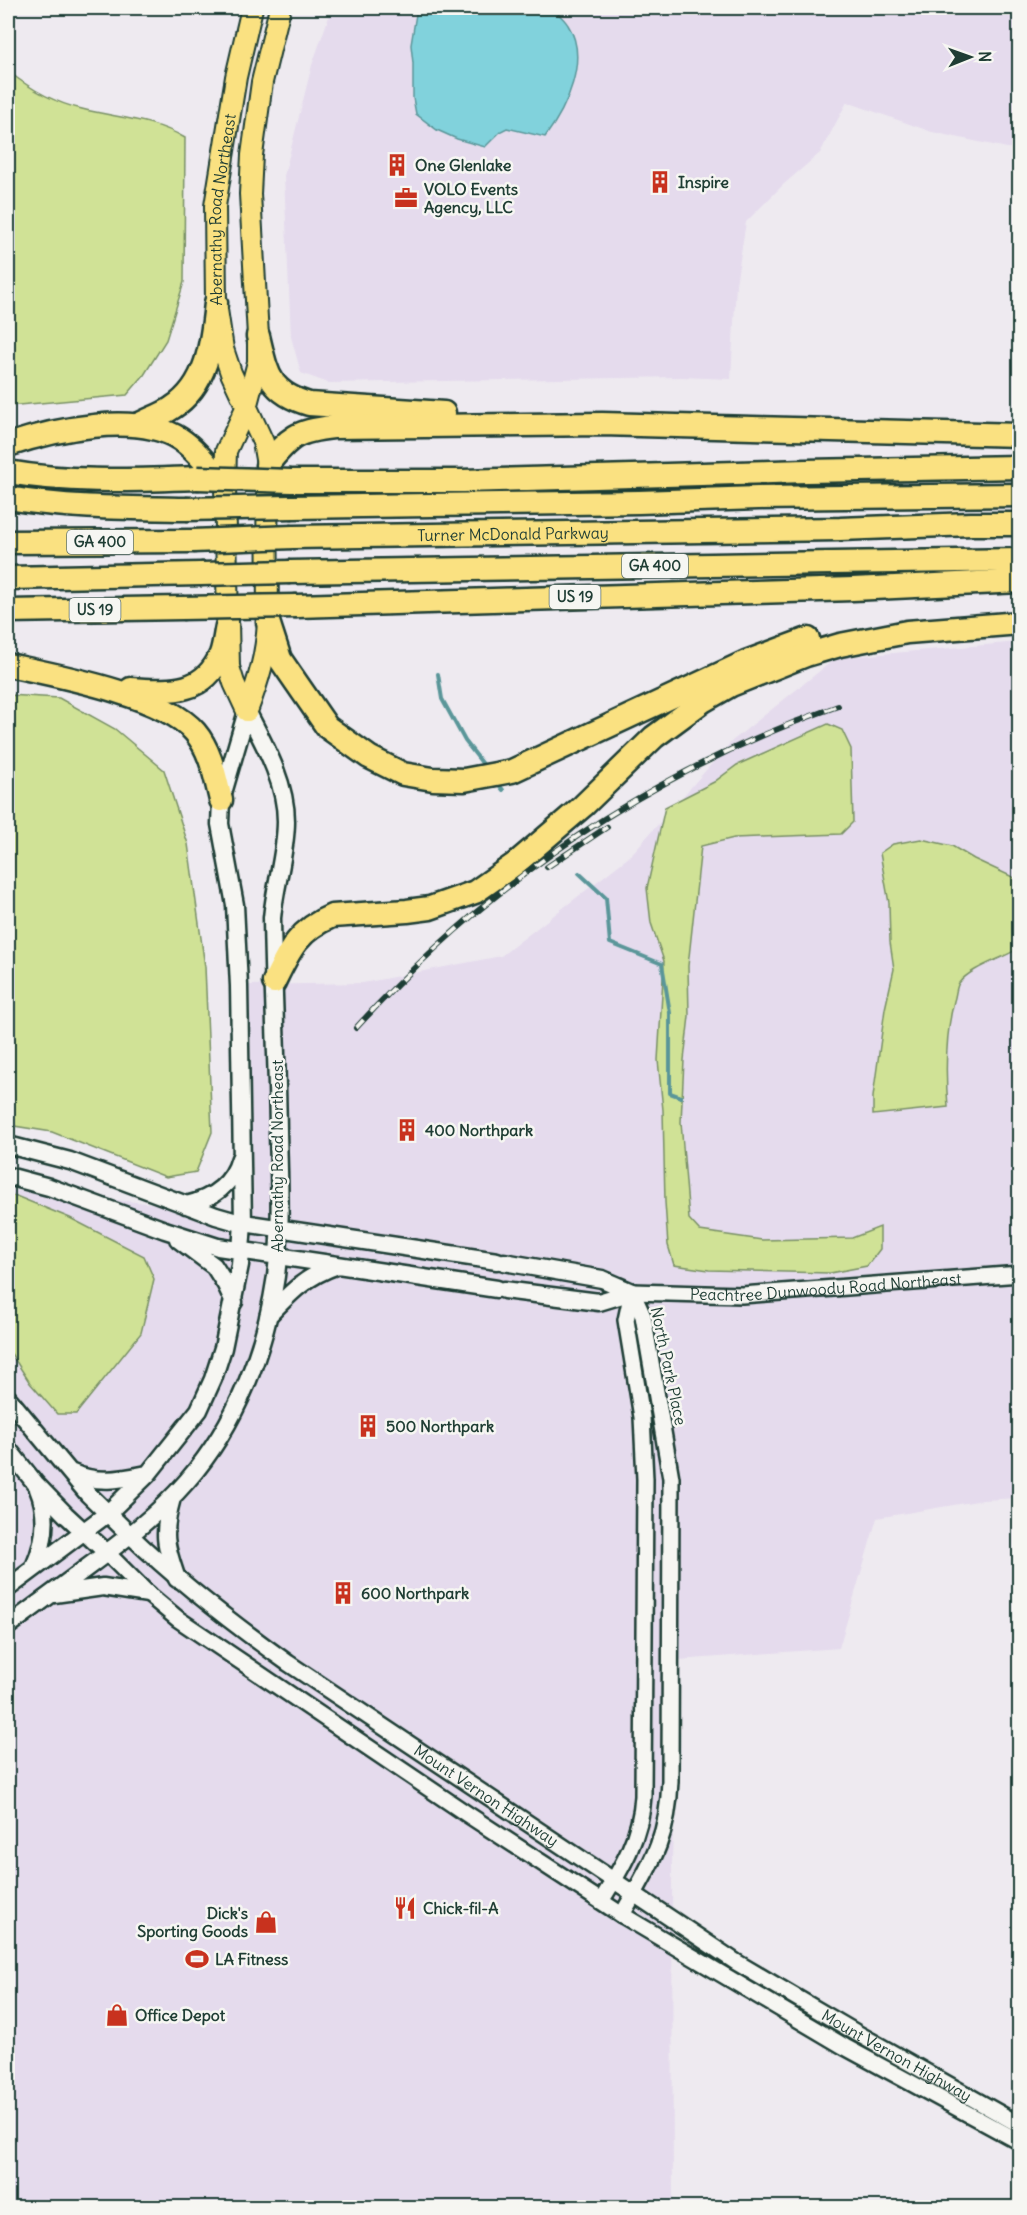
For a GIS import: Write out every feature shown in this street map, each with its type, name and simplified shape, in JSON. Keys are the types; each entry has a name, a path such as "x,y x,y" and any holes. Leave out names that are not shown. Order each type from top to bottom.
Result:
{"highway":[{"path":"138,425 172,408 186,398 196,385 205,368 212,341 216,303"},
{"path":"258,336 270,378 287,395 309,404 602,424"},
{"path":"267,465 289,441 306,430 333,427 602,424 1020,435"},
{"path":"8,445 34,436 69,430 138,425 168,432 182,440 225,485"},
{"path":"17,473 97,480 197,478 291,481 462,481 1020,467"},
{"path":"8,498 105,507 186,508 627,503 758,498 1020,495"},
{"name":"Turner McDonald Parkway","path":"8,542 840,530 1020,524"},
{"name":"Turner McDonald Parkway","path":"8,578 1020,560"},
{"name":"US 19","path":"8,611 297,606 842,589 1020,581"},
{"path":"268,622 280,658 327,727 369,757 403,774 444,780 464,780 512,771 746,662 800,641 842,630 919,621 1017,623"},
{"path":"274,982 300,936 323,920 332,916 430,908 475,892 495,879 583,806 654,737 703,701 731,685 806,655 840,645 907,632 1017,623"},
{"path":"102,687 164,691 188,687 212,669 220,655 228,626"},
{"path":"8,665 102,687 172,712 194,731 213,764 221,800"}],"main road":[{"name":"Abernathy Road Northeast","path":"8,1588 107,1514 148,1474 189,1424 207,1394 223,1348 234,1302 242,1251 239,986 235,905 220,824 221,800 247,711 263,668 268,622 267,465 263,442 246,408 224,349 216,303 215,206 236,77 252,8"},
{"name":"Abernathy Road Northeast","path":"8,1626 107,1553 172,1498 211,1450 239,1402 253,1369 268,1317 279,1228 272,918 276,881 285,840 285,801 272,762 234,683 229,667 225,485 226,451 246,408 258,362 250,194 252,155 262,82 280,8"},
{"name":"Peachtree Dunwoody Road Northeast","path":"8,1145 70,1161 216,1216 243,1223 602,1279 632,1292"},
{"path":"186,1205 215,1194 235,1170 242,1154"},
{"name":"Peachtree Dunwoody Road Northeast","path":"8,1176 50,1187 165,1230 218,1247 305,1258 500,1290 598,1302 632,1292"},
{"path":"165,1230 214,1266 234,1302"},
{"path":"268,1317 305,1280 323,1270 339,1265"},
{"name":"Mount Vernon Highway","path":"8,1398 69,1472 107,1514 130,1535"},
{"name":"Mount Vernon Highway","path":"8,1449 35,1483 107,1553"},
{"path":"69,1472 100,1481 120,1480 148,1474"},
{"path":"34,1568 43,1540 45,1518 42,1498 35,1483"},
{"path":"172,1498 165,1534 177,1579"},
{"path":"50,1594 102,1587 148,1594"}],"street":[{"name":"Peachtree Dunwoody Road Northeast","path":"632,1292 742,1295 1020,1274"},
{"name":"North Park Place","path":"601,1901 615,1880 639,1829 642,1805 645,1479 642,1417 626,1320 632,1292"},
{"name":"North Park Place","path":"622,1915 650,1866 666,1824 670,1752 671,1470 644,1316 632,1292"},
{"name":"Mount Vernon Highway","path":"130,1535 177,1579 288,1663 736,1962 1020,2125"},
{"name":"Mount Vernon Highway","path":"107,1553 148,1594 178,1619 239,1662 622,1915 845,2047 1020,2142"},
{"path":"644,1750 670,1752"}],"shaded area":[{"path":"332,8 1019,8 1019,149 932,132 847,102 820,153 784,184 746,222 736,284 731,379 681,377 328,383 301,373 291,337 284,176 312,65"},
{"path":"1019,642 1019,1498 983,1500 877,1518 839,1648 679,1660 672,1859 673,2207 8,2207 8,1190 254,1213 249,985 363,983 501,956 629,857 732,741 836,658"}],"green space":[{"path":"8,71 34,89 62,103 148,123 185,138 184,282 166,340 144,375 127,395 8,406"},
{"path":"8,695 59,698 115,729 164,770 188,844 205,967 212,1132 196,1172 166,1177 52,1132 8,1125"},
{"path":"828,724 842,730 851,749 853,822 841,834 734,838 701,846 688,966 689,1016 681,1122 689,1219 700,1231 762,1240 852,1238 880,1227 880,1249 867,1266 830,1273 709,1270 674,1265 668,1245 663,1110 658,1060 664,961 651,923 647,888 665,807 714,782 737,765"},
{"path":"921,839 952,846 1019,880 1019,948 971,972 958,985 947,1040 948,1107 873,1115 873,1097 885,1009 894,969 890,942 889,903 880,853 893,844"},
{"path":"8,1195 16,1196 70,1218 144,1256 154,1279 141,1333 76,1414 57,1414 30,1383 8,1349"}],"water":[{"path":"417,8 552,8 562,18 574,38 577,53 576,68 573,83 561,112 545,137 507,128 485,147 457,139 437,130 416,114 413,98 411,45"}],"waterway":[{"path":"438,674 442,699 465,741 486,768"},
{"path":"496,781 503,790"},
{"path":"579,873 606,898 610,943 662,964 670,1013 670,1093 681,1097"}],"railway":[{"path":"356,1028 407,975 461,925 518,879 577,837 638,798 702,763 838,706"},
{"path":"547,867 607,827"}],"place":[{"name":"One Glenlake","path":"397,165"},
{"name":"Inspire","path":"660,182"},
{"name":"VOLO Events Agency, LLC","path":"406,198"},
{"name":"400 Northpark","path":"407,1130"},
{"name":"500 Northpark","path":"368,1426"},
{"name":"600 Northpark","path":"343,1593"},
{"name":"Chick-fil-A","path":"405,1908"},
{"name":"Dick's Sporting Goods","path":"266,1922"},
{"name":"LA Fitness","path":"197,1959"},
{"name":"Office Depot","path":"117,2015"}]}
